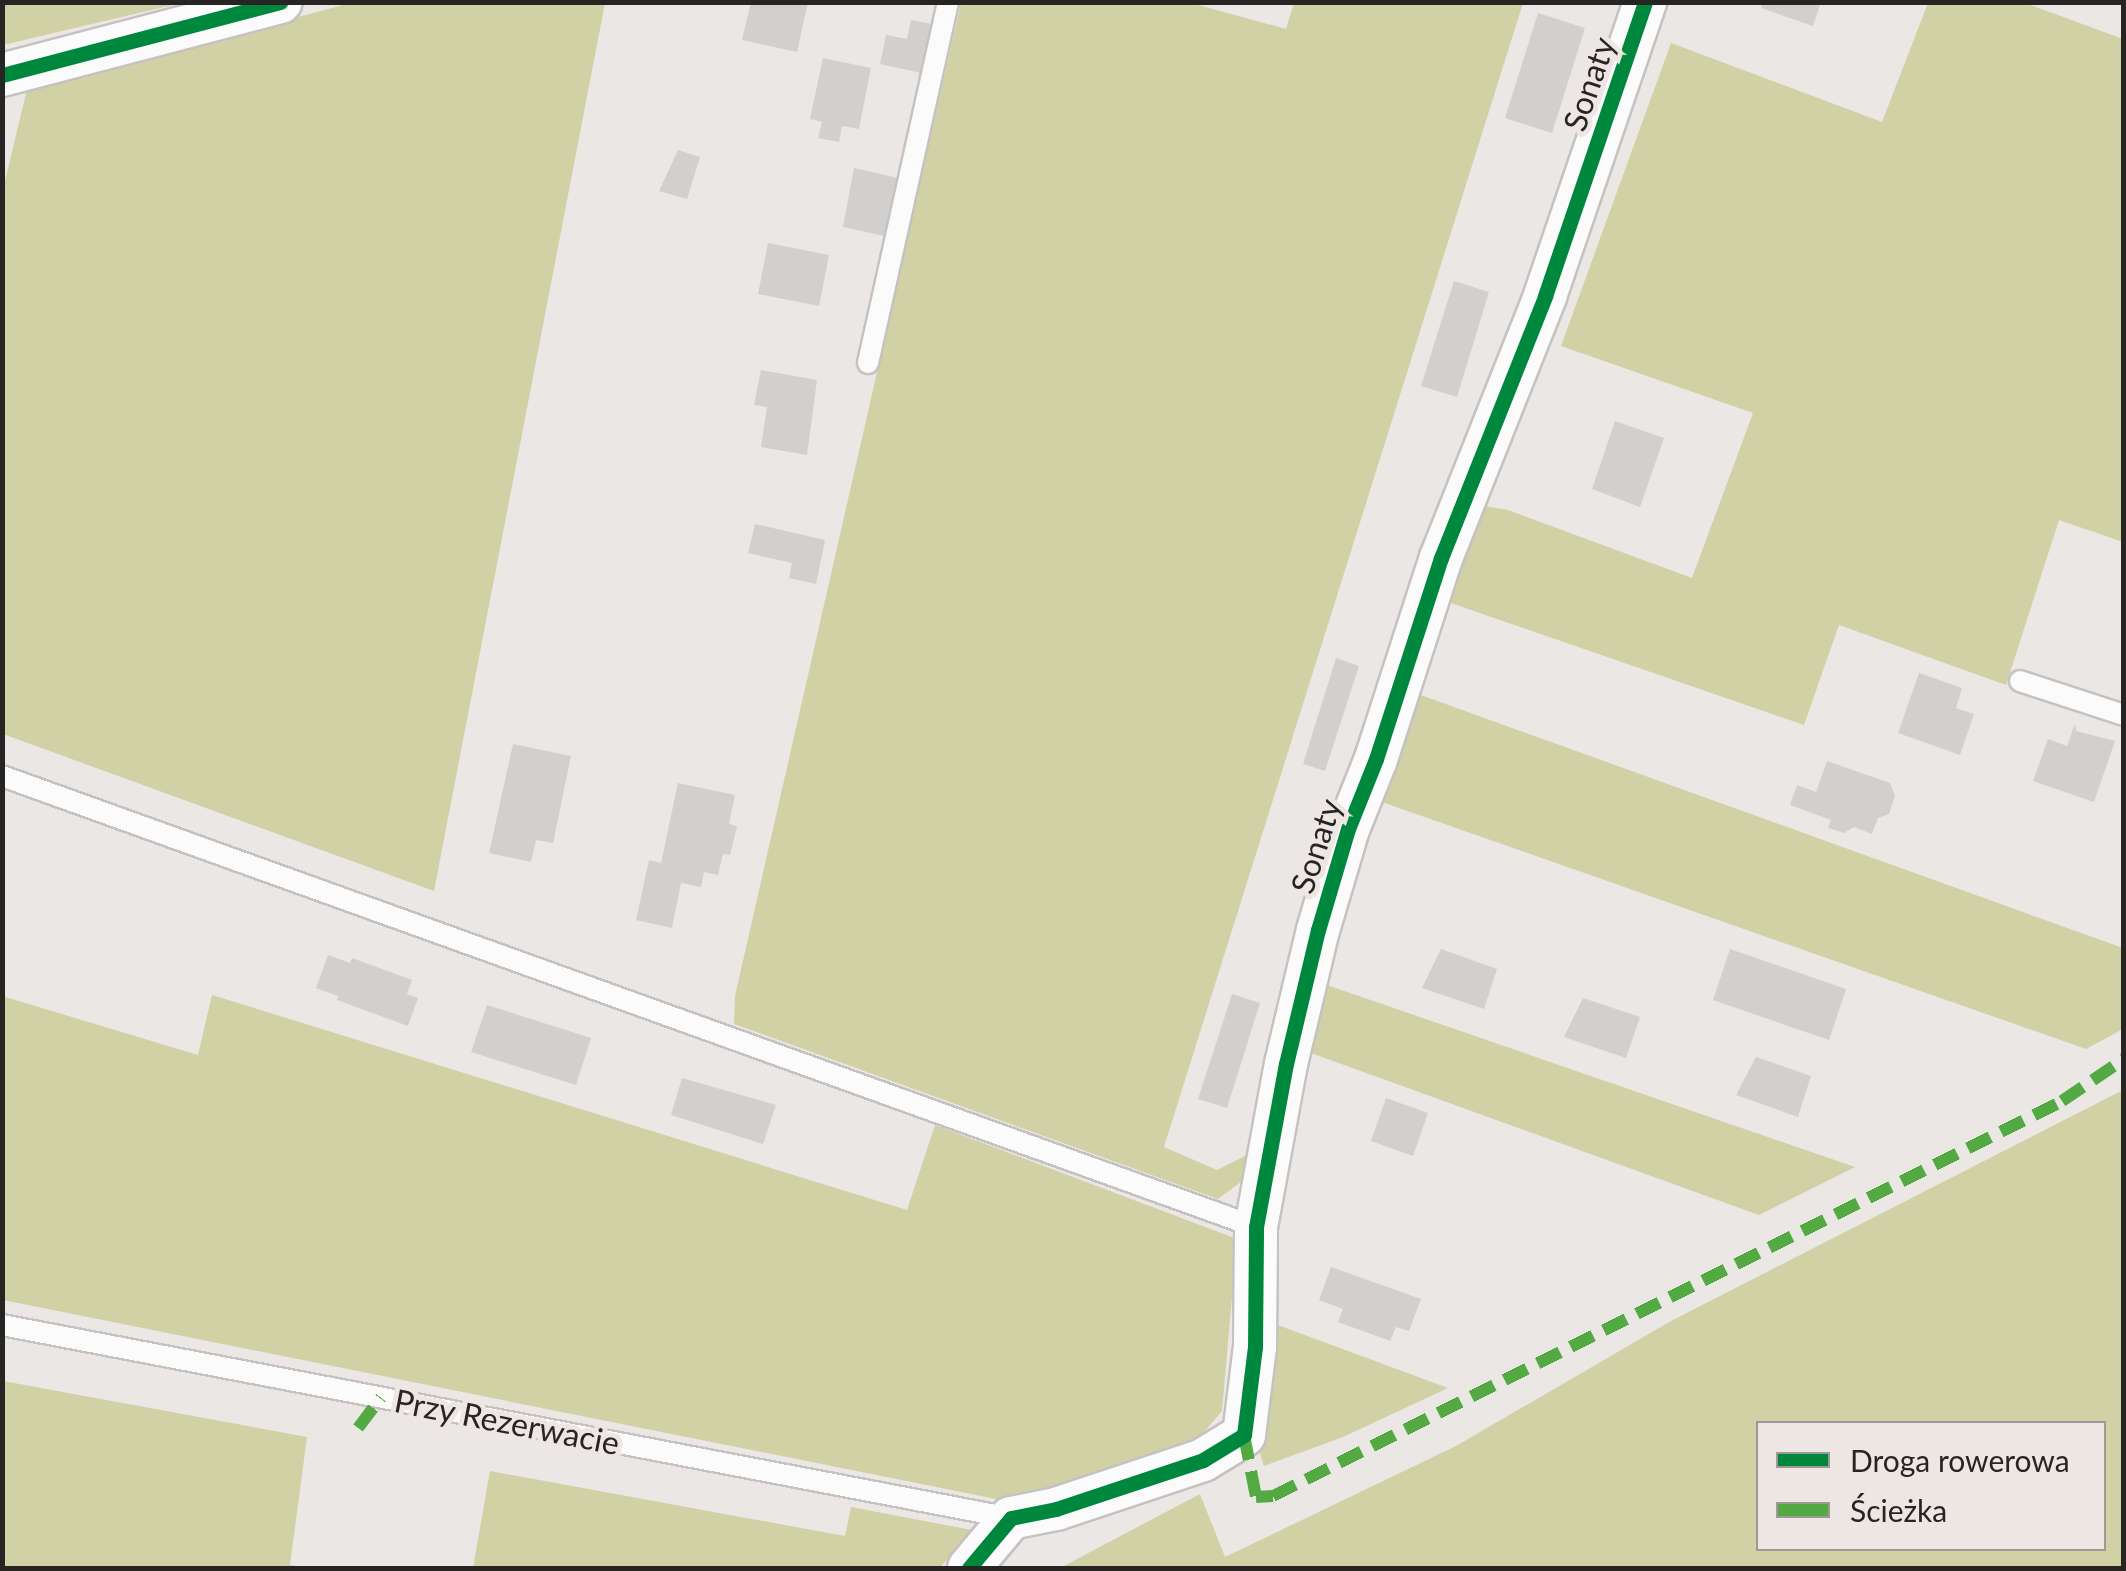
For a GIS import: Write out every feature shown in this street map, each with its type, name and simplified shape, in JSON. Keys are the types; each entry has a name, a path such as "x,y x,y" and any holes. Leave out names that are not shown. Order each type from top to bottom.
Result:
{"street":[{"path":"2,74 280,2"},
{"name":"Sonaty","path":"1012,1518 1056,1509 1203,1460 1244,1434 1256,1346 1256,1227 1295,1026 1348,829 1376,759 1441,558 1546,296 1646,2"},
{"path":"969,1568 1012,1518"}],"lane":[{"path":"868,363 948,2"},
{"path":"2020,680 2124,715"},
{"path":"2,776 1256,1227"},
{"name":"Przy Rezerwacie","path":"2,1325 1012,1518"}],"green space":[{"path":"3,2 181,2 181,3 3,45"},
{"path":"351,3 605,3 434,891 3,734 2,194 27,89"},
{"path":"961,3 1191,3 1286,29 1294,3 1523,3 1164,1147 1217,1170 1251,1153 1242,1181 1218,1199 734,1024 735,996"},
{"path":"1928,3 2025,3 2123,39 2123,542 2059,520 2006,685 1839,625 1804,725 1445,601 1479,505 1508,510 1692,578 1753,413 1561,346 1671,43 1882,122"},
{"path":"1418,694 2123,948 2123,1029 2086,1049 1379,801"},
{"path":"1327,985 1855,1167 1759,1215 1311,1053"},
{"path":"212,995 907,1210 935,1125 1237,1239 1222,1411 1193,1445 1006,1501 3,1300 2,996 198,1055"},
{"path":"2123,1090 2123,1568 1060,1568 1200,1494 1225,1557 1456,1446 1671,1321"},
{"path":"1275,1324 1448,1388 1343,1437 1264,1466 1255,1436"},
{"path":"3,1381 307,1437 290,1565 309,1568 3,1568"},
{"path":"490,1471 845,1536 851,1507 977,1531 939,1568 473,1568"}],"building":[{"path":"751,2 808,2 797,52 742,40"},
{"path":"1763,2 1821,2 1813,26 1761,8"},
{"path":"1538,13 1585,28 1552,133 1505,118"},
{"path":"911,20 932,24 921,73 880,64 886,35 907,39"},
{"path":"823,58 871,68 859,129 842,126 839,142 818,138 822,122 810,119"},
{"path":"678,150 700,157 687,199 659,191"},
{"path":"854,168 898,178 884,236 843,227"},
{"path":"768,243 829,255 819,306 758,294"},
{"path":"1454,281 1489,292 1457,397 1421,386"},
{"path":"761,370 817,380 807,455 761,447 767,407 754,405"},
{"path":"1615,421 1664,438 1640,507 1592,489"},
{"path":"755,524 825,540 816,584 789,578 792,563 748,553"},
{"path":"1336,658 1359,666 1325,771 1303,764"},
{"path":"1919,673 1962,688 1956,708 1974,714 1960,755 1898,733"},
{"path":"2075,723 2076,731 2115,741 2094,802 2033,781 2048,739 2067,746"},
{"path":"513,744 571,756 553,843 536,840 531,862 489,853"},
{"path":"1827,761 1890,783 1895,796 1889,814 1878,818 1872,834 1854,827 1844,833 1828,828 1831,820 1790,805 1797,785 1816,792"},
{"path":"678,783 735,795 729,824 737,826 730,855 723,854 718,875 704,872 701,887 681,883 672,928 636,920 649,860 661,863"},
{"path":"1441,949 1497,969 1484,1009 1422,988"},
{"path":"1730,949 1846,989 1829,1040 1713,1000"},
{"path":"328,955 350,963 352,958 412,980 407,994 418,998 408,1026 337,1000 338,996 316,988"},
{"path":"1232,994 1260,1003 1227,1108 1198,1099"},
{"path":"1583,998 1640,1017 1626,1058 1564,1037"},
{"path":"487,1005 591,1038 576,1085 471,1052"},
{"path":"1756,1057 1811,1076 1798,1117 1736,1095"},
{"path":"682,1078 776,1105 763,1144 671,1115"},
{"path":"1386,1098 1428,1113 1413,1156 1371,1141"},
{"path":"1331,1267 1421,1299 1409,1331 1396,1327 1390,1341 1338,1322 1343,1309 1319,1300"}],"marked path":[{"path":"1244,1435 1256,1497 1273,1496 2062,1101 2124,1059"},
{"path":"358,1428 381,1398"}],"cycle path":[{"path":"2,75 281,2"},
{"path":"969,1568 1011,1518 1056,1509 1203,1460 1244,1435 1255,1347 1256,1227 1286,1064 1318,930 1348,829 1376,759 1441,558 1545,296 1645,2"}]}
